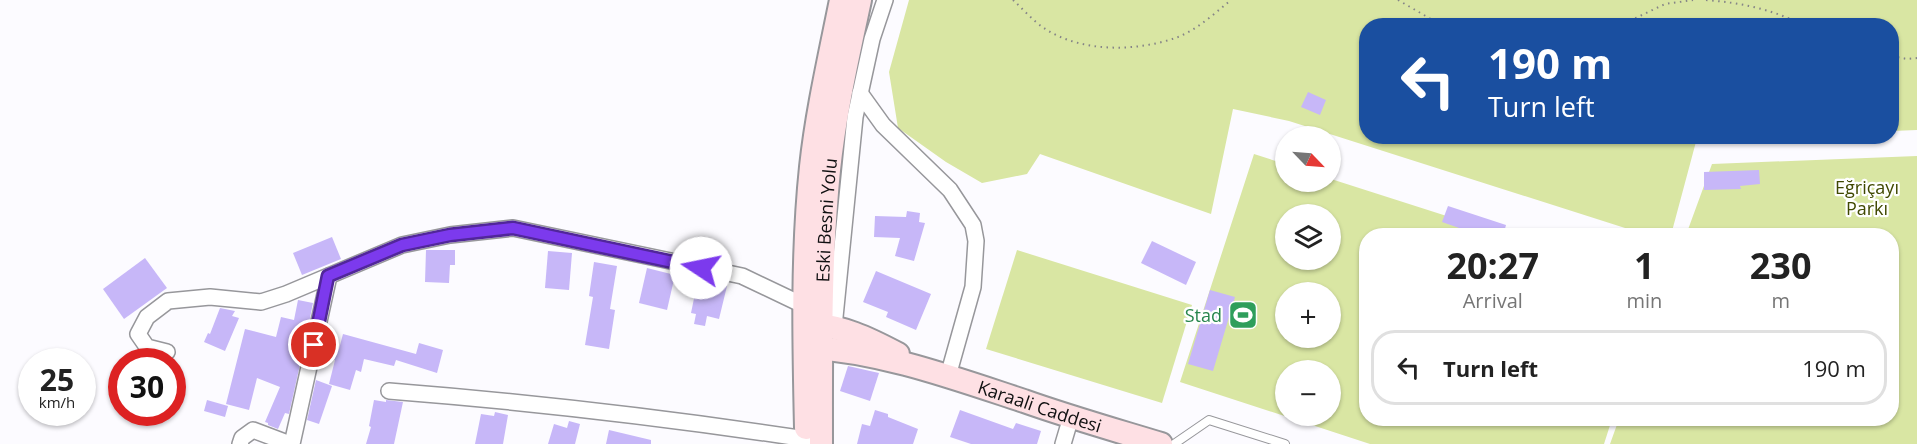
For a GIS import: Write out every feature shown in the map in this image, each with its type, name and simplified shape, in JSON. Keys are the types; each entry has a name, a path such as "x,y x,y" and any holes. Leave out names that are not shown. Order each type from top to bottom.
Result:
{"main road":[{"name":"Eski Besni Yolu","path":"816,320 808,199 820,107 841,0"},
{"name":"Eski Besni Yolu","path":"811,442 813,348 832,140 860,0"},
{"path":"816,320 866,337 920,366"},
{"path":"813,348 837,349 920,366"},
{"name":"Karaali Caddesi","path":"920,366 1071,417 1161,444"}],"street":[{"path":"151,348 147,347 138,334 147,317 168,301 210,297 261,302 286,294 402,245 450,235 513,228 742,276 816,320 860,93 872,39 885,0"},
{"path":"860,93 883,125 950,190 973,225 976,241 973,287 948,376"},
{"path":"240,444 242,438 253,430 291,444 328,276"},
{"path":"389,391 642,416 811,442"},
{"path":"1063,444 1071,417"}],"lane":[{"path":"1174,444 1209,420 1285,444"}],"path":[{"path":"1013,0 1044,28 1069,40 1101,47 1130,47 1179,36 1202,24 1232,0"},
{"path":"1398,0 1429,18"},
{"path":"1636,18 1665,4 1693,0"},
{"path":"1706,0 1742,3 1788,18"},
{"path":"1899,57 1917,58"}],"green space":[{"path":"909,0 1917,0 1917,130 1899,131 1899,18 1359,18 1359,143 1341,138 1341,126 1305,126 1233,109 1211,214 1040,154 1027,174 982,183 946,162 898,128 889,72"},
{"path":"1361,144 1695,144 1673,228 1625,228"},
{"name":"Stad","path":"1254,154 1275,161 1275,192 1341,192 1341,182 1484,228 1359,228 1359,426 1610,426 1604,444 1370,444 1315,426 1341,426 1341,360 1275,360 1275,413 1180,382"},
{"name":"Eğriçayı Parkı","path":"1917,156 1917,444 1610,444 1616,426 1899,426 1899,228 1689,228 1712,164"},
{"path":"1017,250 1192,305 1162,403 986,349"}],"building":[{"path":"1308,92 1326,100 1320,115 1301,107"},
{"path":"1759,170 1760,184 1740,186 1741,189 1704,190 1704,172"},
{"path":"1448,206 1506,225 1505,228 1459,228 1442,222"},
{"path":"907,211 920,213 919,222 925,223 914,261 895,256 900,238 874,237 875,216 906,217"},
{"path":"332,237 341,259 302,275 293,253"},
{"path":"1152,241 1196,262 1186,285 1141,263"},
{"path":"426,250 455,250 455,265 450,265 449,283 425,282"},
{"path":"548,251 572,253 569,290 545,288"},
{"path":"145,258 167,288 124,319 103,289"},
{"path":"594,262 617,266 610,309 615,310 609,349 585,345 593,297 589,296"},
{"path":"647,268 675,275 667,310 639,303"},
{"path":"876,271 931,294 916,330 886,317 888,312 863,302"},
{"path":"698,279 727,286 719,319 707,316 705,326 694,324 696,314 691,313"},
{"path":"1210,290 1235,297 1213,371 1188,364"},
{"path":"298,300 313,303 309,323 304,322 298,350 303,351 289,414 285,413 278,429 265,422 280,387 257,378 249,410 226,404 245,329 276,337 281,317 294,320"},
{"path":"220,308 235,311 232,316 239,318 225,351 204,342 208,333 210,334"},
{"path":"343,334 416,354 419,343 443,350 437,373 396,360 394,366 364,359 361,372 356,370 350,390 329,384 335,360 322,354 327,344 339,349"},
{"path":"848,366 879,373 870,401 840,391"},
{"path":"316,380 332,386 319,424 307,420"},
{"path":"207,400 228,406 225,417 204,411"},
{"path":"374,400 403,402 394,444 366,444 371,427 369,426"},
{"path":"875,410 918,429 913,444 857,444 862,424 870,426"},
{"path":"960,410 1013,429 1016,423 1041,431 1037,444 971,444 950,437"},
{"path":"495,412 508,415 503,444 475,444 481,414 494,416"},
{"path":"569,421 580,424 575,444 548,444 554,424 567,428"},
{"path":"609,430 651,440 651,444 606,444"}],"place":[{"name":"Stad","path":"1243,315"}],"route":[{"path":"314,345 328,276 402,245 450,235 513,228 701,268"}]}
